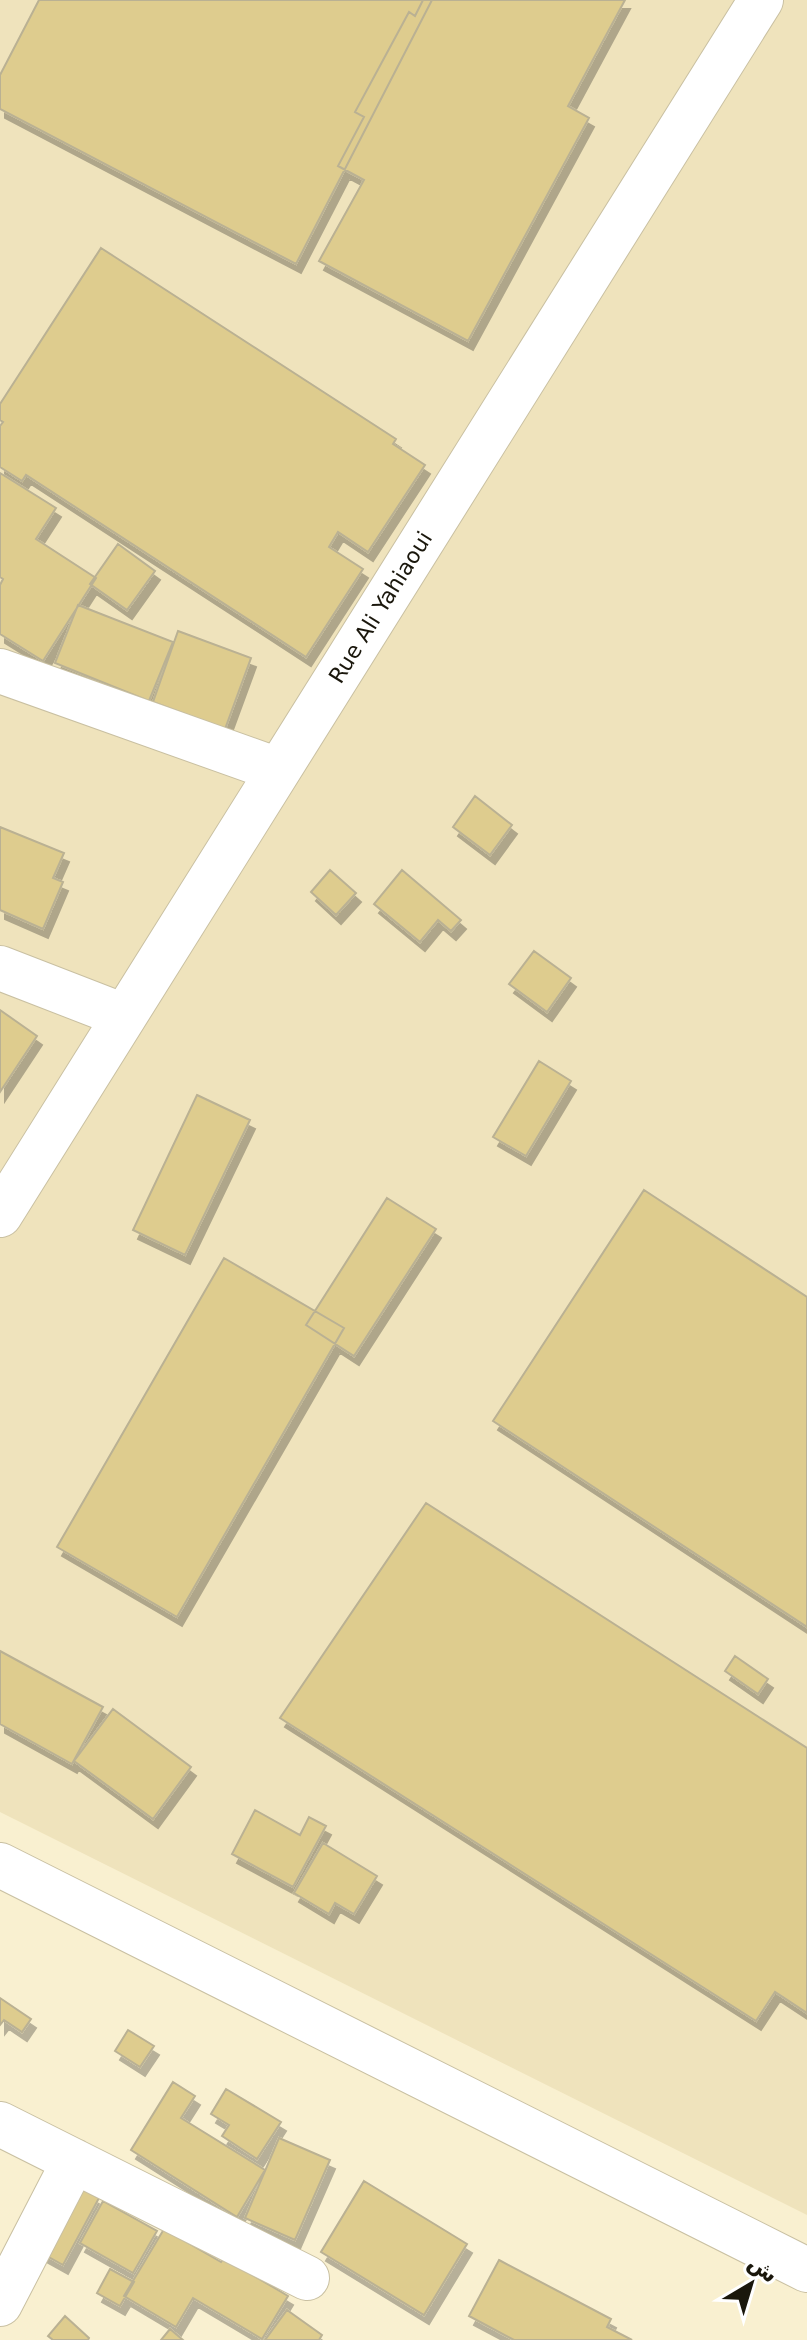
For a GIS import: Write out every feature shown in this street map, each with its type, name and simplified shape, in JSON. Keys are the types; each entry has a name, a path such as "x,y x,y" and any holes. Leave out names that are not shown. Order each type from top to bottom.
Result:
{"street":[{"name":"Rue Ali Yahiaoui","path":"0,1215 761,0"},
{"path":"0,671 278,770"},
{"path":"0,968 124,1016"},
{"path":"0,1865 807,2270"},
{"path":"0,2124 307,2278"},
{"path":"0,2304 74,2161"}],"shaded area":[{"path":"0,0 807,0 807,2215 0,1812"}],"building":[{"path":"39,0 432,0 296,264 0,109 0,75"},
{"path":"423,0 625,0 568,106 589,118 468,341 319,261 364,180 338,166 364,117 355,112 409,12 415,16"},
{"path":"101,248 396,439 393,444 425,465 368,552 338,532 329,547 363,569 306,657 26,475 22,481 0,467 0,426 3,422 0,420 0,404"},
{"path":"0,473 56,508 36,539 96,578 43,661 0,634 0,585 3,579 0,577"},
{"path":"118,544 155,571 127,610 90,584"},
{"path":"78,605 173,642 149,701 55,663"},
{"path":"178,631 251,658 225,729 153,702"},
{"path":"475,796 512,825 490,855 453,827"},
{"path":"0,827 64,853 53,878 63,882 43,929 0,910"},
{"path":"330,870 356,893 336,915 311,892"},
{"path":"402,870 461,920 451,931 438,920 420,942 374,904"},
{"path":"534,951 571,978 547,1012 509,984"},
{"path":"0,1010 37,1036 0,1092"},
{"path":"539,1061 571,1081 526,1156 493,1137"},
{"path":"197,1095 250,1120 185,1255 133,1230"},
{"path":"644,1190 807,1297 807,1627 493,1421"},
{"path":"387,1198 436,1229 354,1356 306,1325"},
{"path":"224,1258 344,1328 177,1617 57,1547"},
{"path":"426,1503 807,1748 807,2013 775,1992 756,2021 280,1718"},
{"path":"0,1651 103,1707 72,1764 0,1724"},
{"path":"735,1656 768,1679 758,1694 725,1671"},
{"path":"113,1709 191,1767 153,1819 74,1761"},
{"path":"255,1810 300,1835 309,1817 326,1826 293,1887 232,1854"},
{"path":"323,1843 377,1876 354,1914 335,1903 329,1914 294,1893"},
{"path":"0,1998 31,2019 22,2032 4,2020 0,2025"},
{"path":"128,2030 154,2046 140,2067 115,2051"},
{"path":"173,2082 195,2096 181,2118 265,2170 237,2217 131,2150"},
{"path":"226,2089 281,2122 257,2159 222,2136 229,2125 211,2114"},
{"path":"279,2138 330,2160 295,2240 245,2218"},
{"path":"59,2176 99,2198 63,2265 22,2242"},
{"path":"364,2181 467,2244 424,2315 321,2252"},
{"path":"103,2201 157,2231 133,2273 80,2243"},
{"path":"164,2229 221,2262 224,2258 288,2296 262,2339 193,2298 176,2327 124,2296"},
{"path":"499,2260 611,2319 607,2327 632,2340 514,2340 469,2316"},
{"path":"110,2269 134,2282 120,2306 97,2293"},
{"path":"287,2310 322,2335 319,2340 265,2340"},
{"path":"65,2316 88,2340 53,2340 48,2336"},
{"path":"170,2329 183,2340 161,2340"}]}
